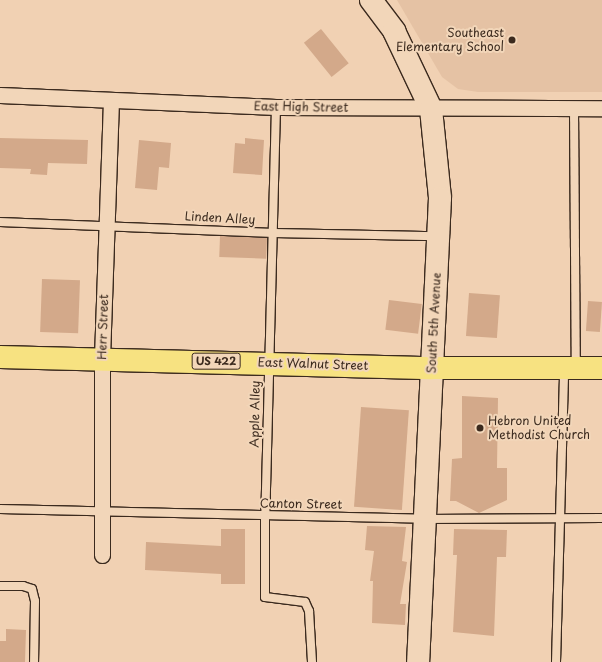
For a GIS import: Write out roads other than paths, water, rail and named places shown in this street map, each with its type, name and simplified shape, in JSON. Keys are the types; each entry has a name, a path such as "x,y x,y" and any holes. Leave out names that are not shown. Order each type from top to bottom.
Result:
{"highway":[{"name":"East Walnut Street","path":"0,357 102,358 432,368 602,368"}],"main road":[{"name":"South 5th Avenue","path":"371,0 394,31 431,109 440,198 418,662"}],"street":[{"name":"East High Street","path":"0,95 276,107 431,109 602,108"},
{"name":"Herr Street","path":"102,555 102,358 111,100"}],"lane":[{"name":"Apple Alley","path":"276,107 274,233 268,363 265,597 305,602 309,612 312,662"},
{"path":"556,662 560,518 570,368 574,108"},
{"name":"Linden Alley","path":"0,222 107,225 274,233 439,236"},
{"name":"Canton Street","path":"0,509 425,519 602,518"},
{"path":"0,586 23,586 32,589 35,601 34,662"}],"place":[{"name":"Southeast Elementary School","path":"512,40"},
{"name":"Hebron United Methodist Church","path":"480,428"}]}
